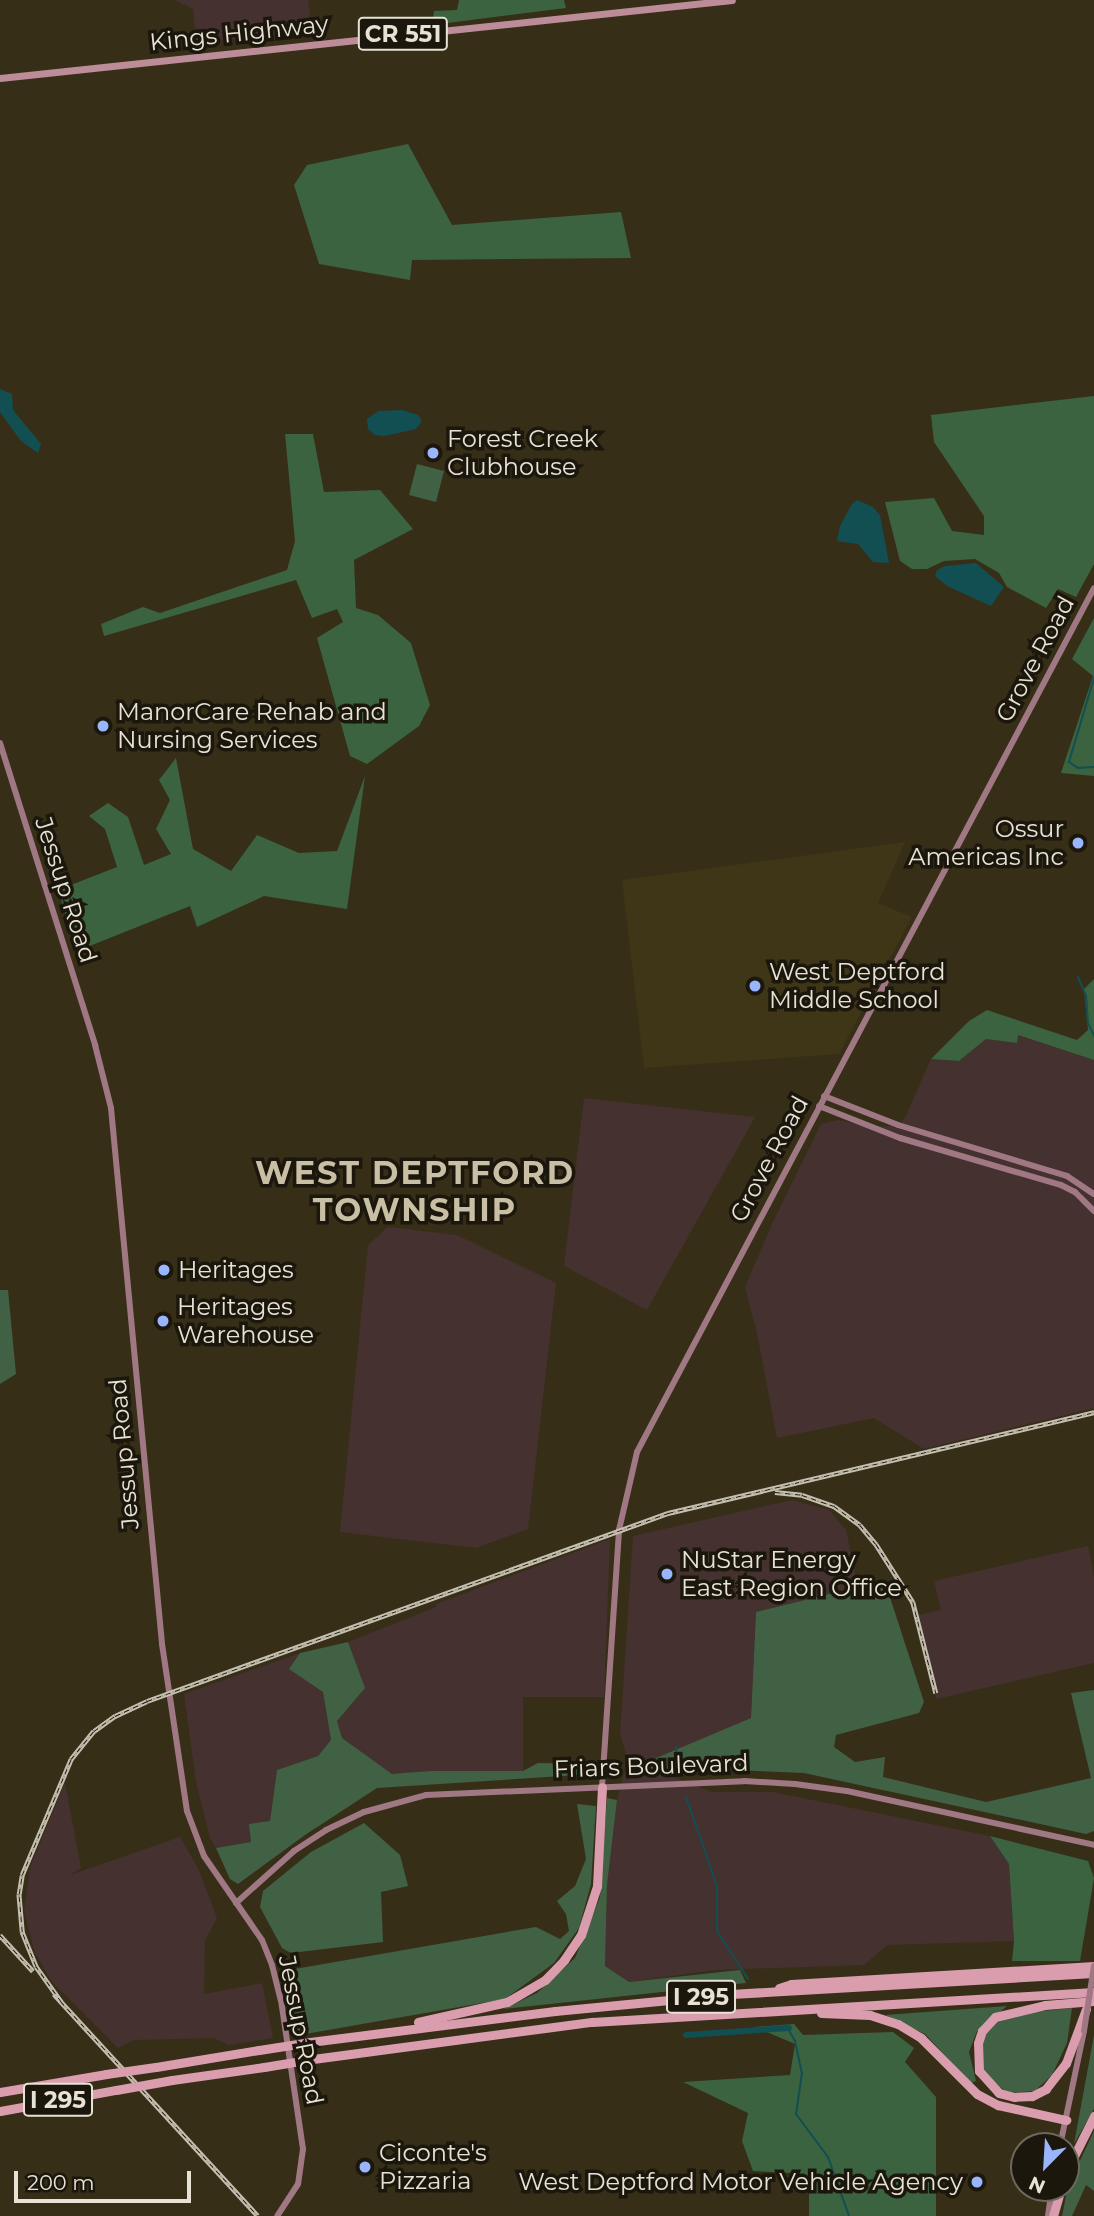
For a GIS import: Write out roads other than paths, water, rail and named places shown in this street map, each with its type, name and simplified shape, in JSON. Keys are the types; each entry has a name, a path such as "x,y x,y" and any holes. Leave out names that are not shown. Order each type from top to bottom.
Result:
{"highway":[{"path":"371,2033 507,2002 545,1980 564,1960 581,1935 597,1886 602,1787"},
{"path":"769,1992 791,1984 1094,1966"},
{"name":"I 295","path":"0,2092 371,2033 583,2008 769,1992 1094,1973"},
{"name":"I 295","path":"0,2111 172,2080 542,2027 1094,1992"},
{"path":"1091,2003 1066,2063 1046,2089 1031,2096 1014,2097 999,2093 979,2071 978,2043 982,2031 995,2017 1045,2004 1091,2003"},
{"path":"635,2021 675,2024 828,2013 877,2017 898,2024 921,2038 977,2094 998,2105 1066,2120"},
{"path":"1080,2144 1094,2116"}],"main road":[{"name":"Kings Highway","path":"0,78 732,0"},
{"name":"Grove Road","path":"602,1787 620,1530 629,1474 641,1442 1094,588"},
{"name":"Jessup Road","path":"0,743 95,1045 111,1108 162,1644 187,1811 204,1856 262,1940 277,1980 303,2149 298,2184 277,2216"},
{"path":"824,1096 923,1133 1060,1173 1081,1183 1094,1194"},
{"path":"819,1106 920,1145 1060,1185 1075,1192 1094,1211"},
{"name":"Friars Boulevard","path":"236,1903 294,1851 326,1830 393,1802 426,1795 744,1781 821,1787 1094,1845"},
{"path":"1091,2003 1094,1966"},
{"path":"1063,2132 1081,2030"}],"water":[{"path":"0,389 12,394 13,410 41,444 38,453 21,441 0,412"},
{"path":"402,410 418,415 422,421 416,429 385,436 375,435 368,429 367,419 378,411"},
{"path":"857,500 873,507 880,515 889,563 873,562 858,544 837,541 840,526"},
{"path":"976,563 1004,587 991,606 947,586 935,576 937,570 945,566"}],"waterway":[{"path":"1094,678 1069,762 1078,768 1094,767"},
{"path":"1078,977 1086,996 1088,1023 1094,1036"},
{"path":"676,1746 678,1773"},
{"path":"686,1797 717,1886 717,1931 748,1979"},
{"path":"786,2025 795,2041 802,2073 796,2114 828,2157 849,2216"},
{"path":"686,2035 789,2028"}],"railway":[{"path":"61,2002 36,1967 22,1932 19,1894 22,1875 71,1759 94,1731 115,1716 147,1701 668,1513 1094,1412"},
{"path":"775,1492 802,1495 834,1506 860,1525 876,1544 913,1602 936,1693"},
{"path":"0,1935 33,1971"},
{"path":"54,1994 258,2216"}],"place":[{"name":"Forest Creek Clubhouse","path":"433,453"},
{"name":"ManorCare Rehab and Nursing Services","path":"103,726"},
{"name":"Ossur Americas Inc","path":"1078,843"},
{"name":"West Deptford Middle School","path":"755,986"},
{"name":"Heritages","path":"164,1270"},
{"name":"Heritages Warehouse","path":"163,1321"},
{"name":"NuStar Energy East Region Office","path":"667,1574"},
{"name":"Ciconte's Pizzaria","path":"365,2167"},
{"name":"West Deptford Motor Vehicle Agency","path":"977,2182"}],"district":[{"name":"WEST DEPTFORD TOWNSHIP","path":"415,1192"}]}
